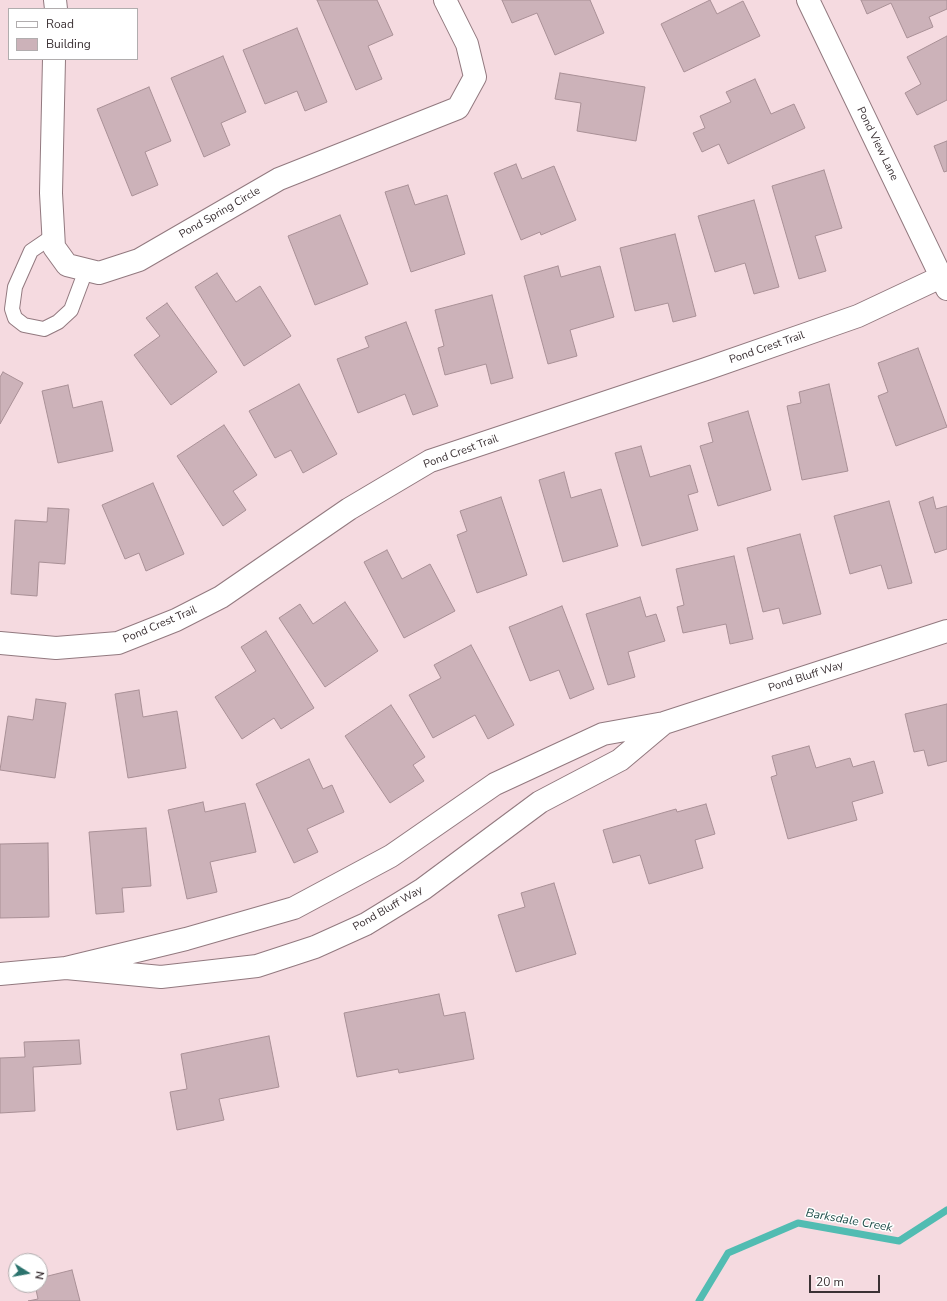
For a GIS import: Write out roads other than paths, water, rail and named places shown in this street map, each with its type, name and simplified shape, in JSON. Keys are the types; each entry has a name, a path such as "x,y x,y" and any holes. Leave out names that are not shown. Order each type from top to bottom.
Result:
{"street":[{"name":"Pond Spring Circle","path":"54,60 51,193 54,247 67,265 99,273 139,260 279,179 458,108 475,78 467,44 445,0"},
{"name":"Pond View Lane","path":"808,0 944,283"},
{"name":"Pond Crest Trail","path":"0,643 56,648 118,643 176,620 221,597 349,509 430,461 706,369 858,316 944,283"},
{"name":"Pond Bluff Way","path":"0,974 66,968 186,939 294,908 390,856 495,784 603,734 664,723 947,632"},
{"name":"Pond Bluff Way","path":"66,968 161,978 256,966 315,947 366,924 423,889 540,802 620,760 664,723"}],"lane":[{"path":"54,236 31,251 15,287 12,309 15,318 24,325 44,329 58,322 71,310 86,270"}],"waterway":[{"name":"Barksdale Creek","path":"699,1301 728,1253 798,1223 899,1241 947,1210"}]}
